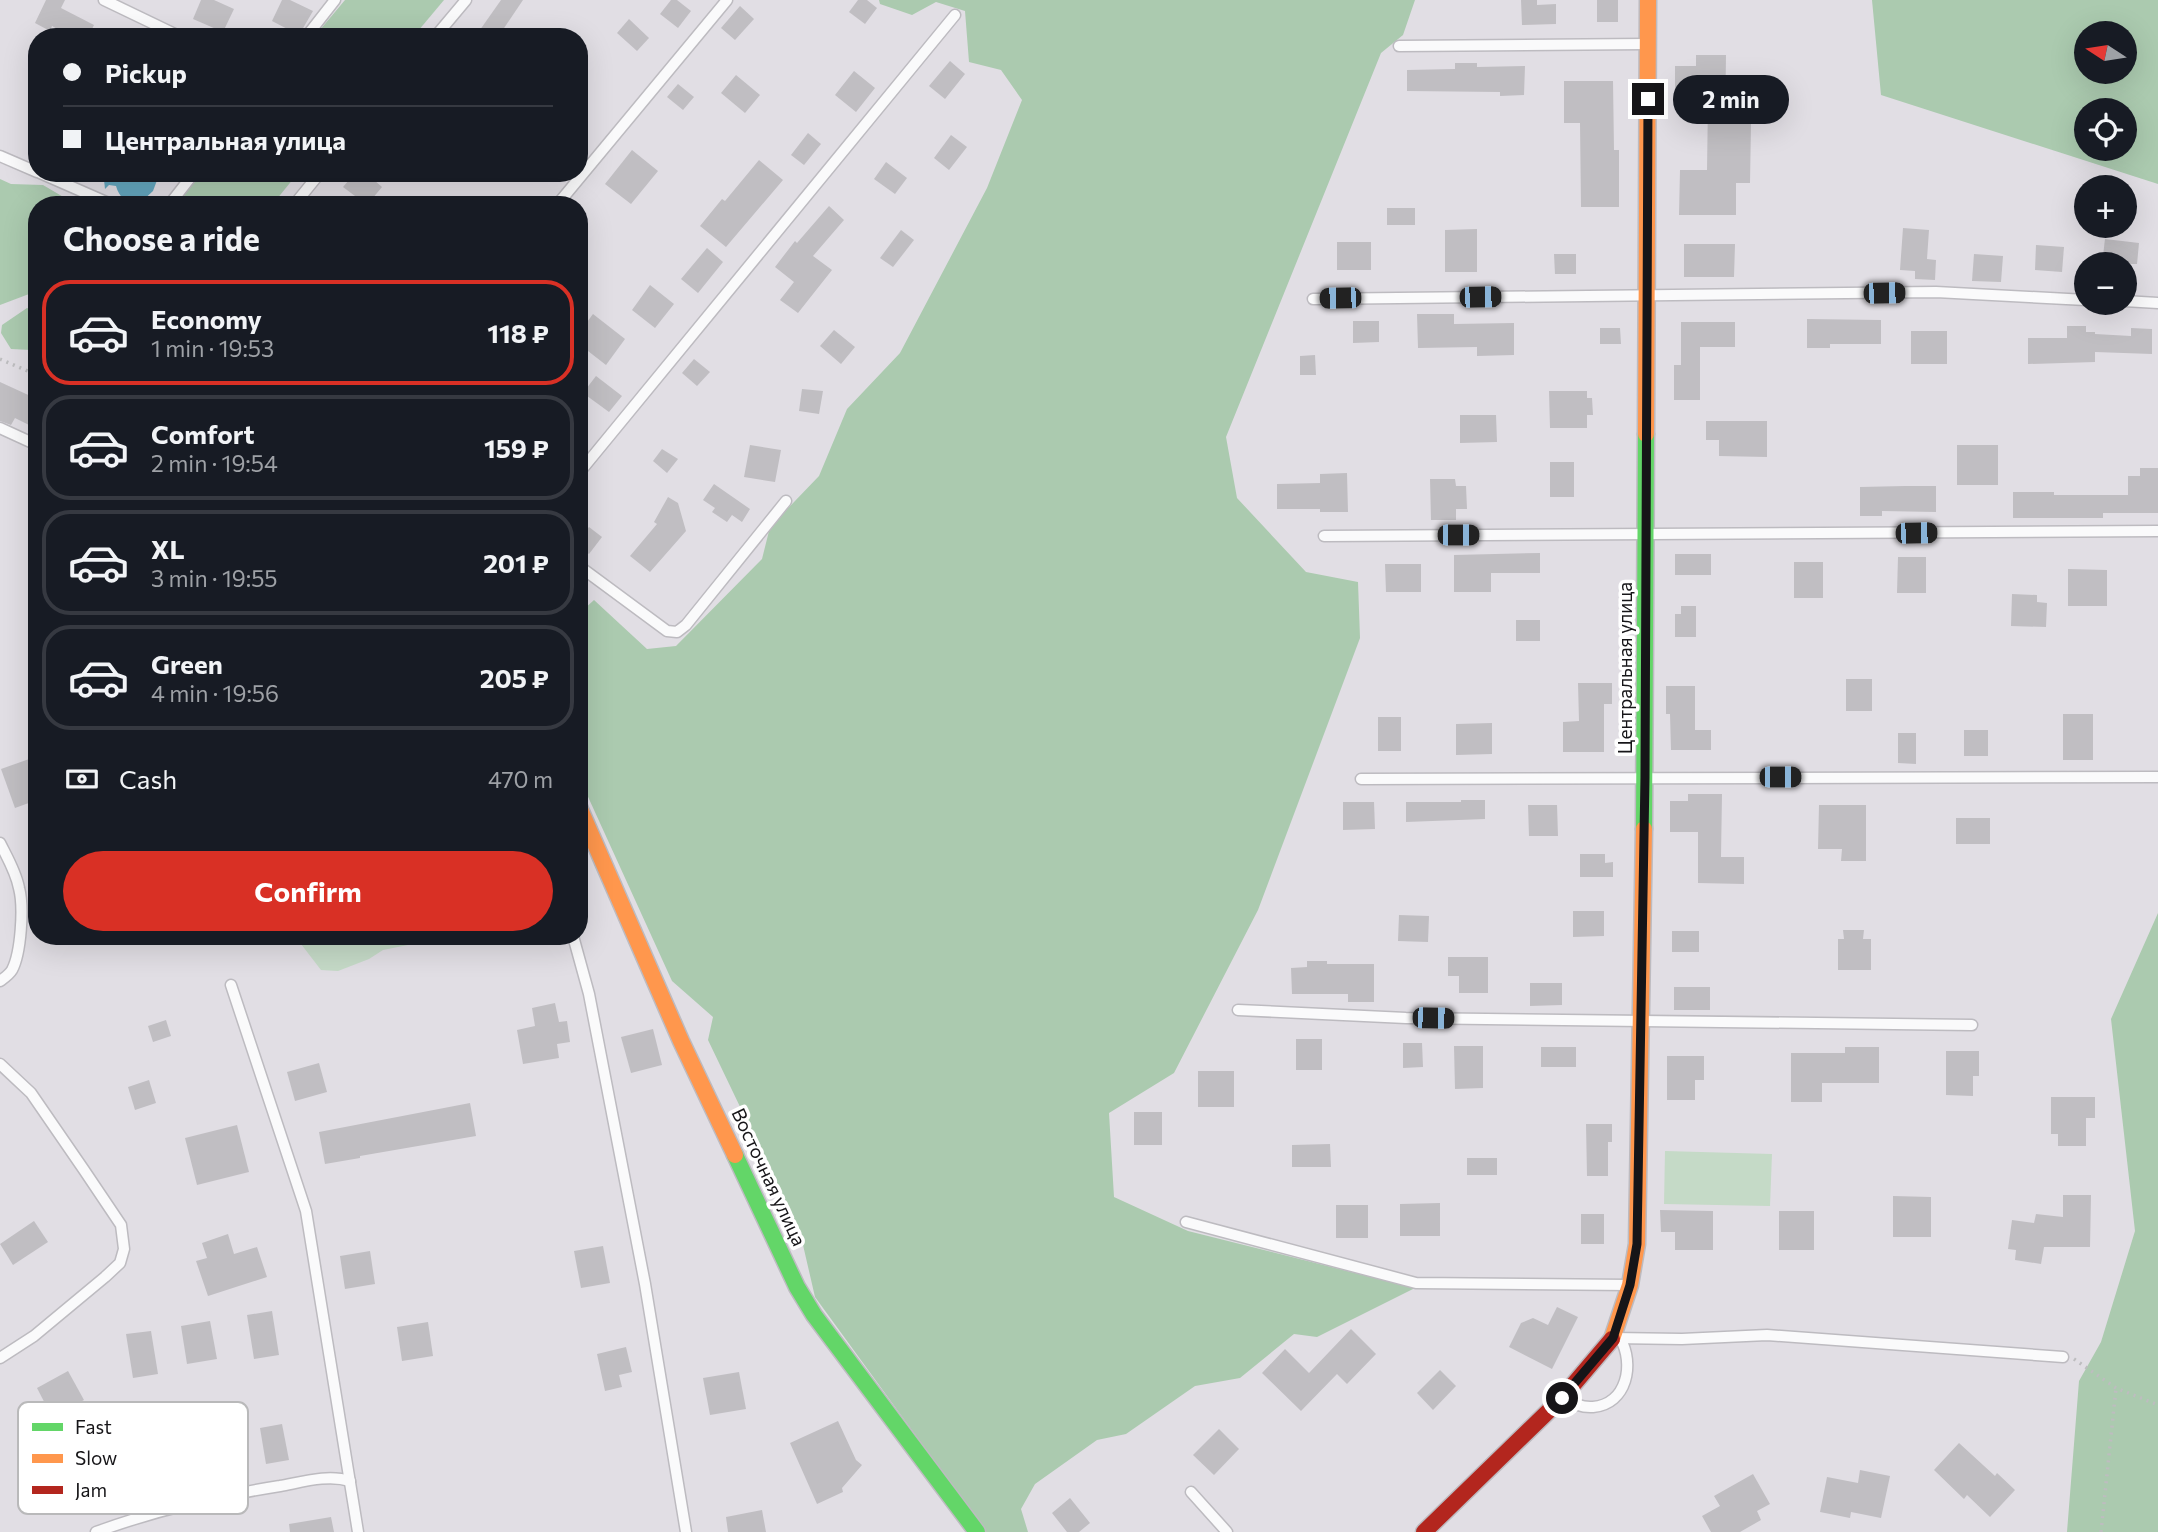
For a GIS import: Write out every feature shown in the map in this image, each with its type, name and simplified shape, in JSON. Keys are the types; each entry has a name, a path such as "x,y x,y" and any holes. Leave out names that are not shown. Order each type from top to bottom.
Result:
{"street":[{"name":"Центральная улица","path":"1616,1336 1630,1285 1637,1244 1645,777 1648,0"},
{"name":"Восточная улица","path":"588,828 681,1041 800,1293 976,1532"},
{"path":"1424,1532 1562,1398 1616,1336"}],"lane":[{"path":"104,0 162,28"},
{"path":"313,28 335,0"},
{"path":"443,28 466,0"},
{"path":"588,167 727,0"},
{"path":"588,462 955,15"},
{"path":"1399,47 1648,44"},
{"path":"0,156 28,167"},
{"path":"61,182 93,196"},
{"path":"176,196 187,182"},
{"path":"301,196 313,182"},
{"path":"564,196 575,182"},
{"path":"1312,299 1936,292 2074,299"},
{"path":"2137,302 2158,303"},
{"path":"0,428 28,442"},
{"path":"588,573 667,631 677,632 686,625 786,501"},
{"path":"1324,536 2158,531"},
{"path":"1362,779 2158,777"},
{"path":"0,843 15,874 21,905 16,958 12,971 0,981"},
{"path":"576,945 589,993 645,1284 686,1532"},
{"path":"231,985 306,1211 358,1532"},
{"path":"1238,1010 1406,1018 1972,1025"},
{"path":"0,1064 31,1093 121,1225 124,1249 120,1262 105,1277 34,1336 0,1358"},
{"path":"1186,1222 1416,1283 1630,1285"},
{"path":"1616,1336 1682,1339 1767,1335 2063,1357"},
{"path":"1562,1398 1576,1405 1594,1407 1612,1401 1626,1380 1629,1366 1626,1349 1616,1336"},
{"path":"248,1492 318,1479 341,1478 350,1481"},
{"path":"1191,1492 1227,1532"},
{"path":"96,1532 153,1514"}],"path":[{"path":"0,359 28,371"},
{"path":"2063,1357 2074,1359 2116,1388 2158,1405"},
{"path":"2101,1532 2116,1388"}],"green space":[{"path":"345,0 444,0 421,28 322,28"},
{"path":"879,0 1415,0 1403,35 1381,53 1226,437 1237,498 1306,572 1358,582 1360,638 1258,910 1174,1073 1109,1113 1114,1197 1188,1231 1415,1288 1317,1337 1294,1334 1240,1378 1195,1386 1126,1434 1097,1440 1035,1484 1021,1509 1028,1532 986,1532 815,1297 800,1232 708,1040 713,1017 672,981 588,797 588,606 594,600 647,649 676,646 762,559 770,527 819,476 847,409 900,353 987,188 1022,100 1001,70 969,62 965,11 936,2 912,15 880,4"},
{"path":"1872,0 2158,0 2158,184 2137,175 2086,161 2137,161 2137,98 2074,98 2074,157 1881,95"},
{"path":"0,179 11,184 43,185 62,196 28,196 28,294 0,305"},
{"path":"194,182 291,182 279,196 184,196"},
{"path":"28,308 28,350 11,349 1,333 2,325"},
{"path":"2158,913 2158,1532 2067,1532 2079,1381 2101,1342 2135,1231 2111,1019"},
{"path":"302,945 408,945 383,950 369,959 338,971 321,970"},
{"path":"1665,1151 1772,1154 1770,1206 1664,1204"}],"water":[{"path":"104,182 156,182 148,196 121,196 116,186 109,185 105,189"}],"building":[{"path":"46,0 65,0 61,8 94,25 92,28 44,28 35,23"},
{"path":"201,0 214,0 234,9 225,28 214,28 193,19"},
{"path":"282,0 290,0 313,11 303,28 286,28 272,21"},
{"path":"501,0 523,0 504,28 481,28"},
{"path":"671,0 677,0 691,11 678,28 660,14"},
{"path":"858,0 867,0 877,8 865,24 849,12"},
{"path":"1521,0 1537,0 1537,5 1556,4 1556,24 1522,25"},
{"path":"1597,0 1618,0 1618,22 1597,22"},
{"path":"740,6 754,19 735,40 721,28"},
{"path":"629,19 649,38 637,51 617,33"},
{"path":"1696,55 1726,55 1725,124 1751,124 1750,183 1736,183 1736,215 1679,215 1680,170 1707,170 1708,101 1675,101 1675,66 1696,66"},
{"path":"950,61 965,74 945,99 929,86"},
{"path":"1455,63 1477,63 1477,67 1525,66 1524,95 1500,96 1500,92 1407,91 1407,70 1455,69"},
{"path":"854,71 875,88 856,112 835,95"},
{"path":"736,75 760,95 745,113 721,93"},
{"path":"1564,81 1613,81 1614,150 1619,150 1619,207 1581,207 1580,123 1564,123"},
{"path":"678,84 694,97 683,110 667,97"},
{"path":"808,133 821,144 804,165 791,155"},
{"path":"951,135 967,147 949,170 934,158"},
{"path":"632,150 658,171 631,204 605,184"},
{"path":"759,160 783,180 726,247 700,226"},
{"path":"886,162 907,178 895,194 874,179"},
{"path":"347,182 376,182 382,187 374,196 355,196 343,187"},
{"path":"829,206 844,220 813,256 832,270 798,313 780,300 794,282 775,267 795,241 797,243"},
{"path":"1387,208 1415,208 1415,225 1387,225"},
{"path":"1903,228 1929,230 1927,259 1936,260 1935,280 1915,279 1915,271 1900,270"},
{"path":"1477,229 1477,272 1445,272 1445,230"},
{"path":"901,230 914,240 893,267 880,258"},
{"path":"2105,239 2139,243 2137,264 2137,252 2103,252"},
{"path":"1337,242 1371,242 1371,270 1337,270"},
{"path":"1684,244 1735,244 1734,277 1684,277"},
{"path":"2036,245 2064,247 2062,272 2035,270"},
{"path":"707,248 723,262 698,293 681,279"},
{"path":"1554,254 1576,254 1576,274 1555,274"},
{"path":"1974,254 2003,256 2001,282 1972,281"},
{"path":"650,285 674,304 655,328 632,310"},
{"path":"593,314 625,339 606,365 588,351 588,321"},
{"path":"1417,314 1454,314 1454,324 1514,323 1514,355 1477,356 1477,347 1418,348"},
{"path":"1807,319 1881,320 1881,344 1830,344 1830,348 1807,348"},
{"path":"1353,321 1379,321 1379,342 1353,343"},
{"path":"1681,322 1735,322 1735,347 1700,347 1700,400 1674,400 1674,365 1681,365"},
{"path":"2067,326 2086,326 2086,332 2095,334 2131,336 2131,328 2152,329 2152,354 2095,352 2095,362 2028,364 2028,338 2067,338"},
{"path":"1600,328 1620,328 1621,344 1600,344"},
{"path":"834,330 855,347 841,364 820,346"},
{"path":"1911,331 1947,331 1947,364 1911,364"},
{"path":"1315,355 1316,375 1300,375 1300,356"},
{"path":"694,359 710,372 697,386 682,373"},
{"path":"596,376 622,396 609,412 588,397 588,386"},
{"path":"0,382 28,395 28,424 15,418 11,425 0,421"},
{"path":"802,389 823,391 819,414 799,411"},
{"path":"1549,391 1587,391 1587,398 1592,398 1593,415 1587,415 1587,428 1550,428"},
{"path":"1460,415 1496,415 1497,442 1460,443"},
{"path":"1706,421 1767,421 1767,457 1719,456 1719,440 1706,440"},
{"path":"750,445 781,450 775,482 744,477"},
{"path":"1957,445 1998,445 1998,485 1957,485"},
{"path":"662,449 678,459 667,473 653,461"},
{"path":"1550,462 1574,462 1574,497 1550,497"},
{"path":"2140,468 2158,468 2158,513 2103,513 2103,518 2013,518 2013,492 2128,495 2128,476 2140,476"},
{"path":"1347,473 1348,512 1277,509 1277,484 1320,483 1320,474"},
{"path":"1430,479 1455,479 1456,486 1466,486 1467,509 1456,509 1456,520 1431,520"},
{"path":"714,484 750,509 742,522 732,515 727,522 712,512 715,508 703,500"},
{"path":"1936,486 1936,512 1882,511 1882,516 1860,516 1860,487"},
{"path":"668,497 678,503 686,531 650,572 630,556 657,524 654,522"},
{"path":"588,528 602,537 589,554 588,553"},
{"path":"1540,553 1540,573 1491,573 1491,592 1454,592 1454,555"},
{"path":"1675,554 1711,554 1711,575 1675,575"},
{"path":"1898,557 1926,557 1926,593 1897,593"},
{"path":"1794,562 1823,562 1823,598 1794,598"},
{"path":"1385,564 1421,564 1421,592 1386,592"},
{"path":"2068,569 2107,570 2107,606 2068,606"},
{"path":"2012,594 2037,595 2037,602 2047,603 2046,627 2011,626"},
{"path":"1681,606 1696,606 1696,637 1675,637 1675,614 1681,614"},
{"path":"1516,620 1540,620 1540,641 1516,641"},
{"path":"1846,679 1872,679 1872,711 1846,711"},
{"path":"1578,683 1612,683 1612,704 1604,704 1604,752 1563,752 1563,722 1579,721"},
{"path":"1666,686 1695,686 1695,730 1711,730 1711,750 1671,750 1670,714 1666,714"},
{"path":"2063,714 2093,714 2093,760 2063,760"},
{"path":"1378,717 1401,717 1401,751 1378,751"},
{"path":"1492,723 1492,754 1456,755 1456,724"},
{"path":"1964,730 1988,730 1988,756 1964,756"},
{"path":"1898,733 1916,733 1916,764 1898,763"},
{"path":"28,759 28,803 15,808 1,769"},
{"path":"1688,794 1722,794 1721,857 1744,857 1744,884 1698,883 1698,832 1670,832 1670,801 1688,801"},
{"path":"1485,800 1485,819 1406,822 1406,802"},
{"path":"1343,802 1374,802 1375,829 1343,830"},
{"path":"1528,805 1557,805 1558,836 1529,836"},
{"path":"1819,805 1866,805 1866,861 1841,861 1842,849 1818,849"},
{"path":"1956,818 1990,818 1990,844 1956,844"},
{"path":"1580,854 1605,854 1605,863 1613,862 1613,877 1580,877"},
{"path":"1573,911 1604,911 1604,936 1573,937"},
{"path":"1399,915 1429,916 1428,942 1398,941"},
{"path":"1843,930 1864,930 1863,939 1871,939 1871,970 1838,970 1838,939 1844,939"},
{"path":"1672,931 1699,931 1699,952 1672,952"},
{"path":"1448,957 1488,957 1488,993 1459,993 1459,976 1448,976"},
{"path":"1307,961 1327,961 1327,964 1374,964 1374,1002 1348,1002 1348,994 1292,994 1291,968 1307,967"},
{"path":"1530,983 1562,983 1562,1005 1530,1006"},
{"path":"1674,987 1710,987 1710,1010 1674,1010"},
{"path":"555,1003 559,1022 567,1021 570,1042 557,1044 559,1058 523,1064 517,1030 535,1026 532,1008"},
{"path":"166,1020 171,1036 153,1042 148,1026"},
{"path":"653,1029 662,1065 631,1073 621,1037"},
{"path":"1296,1039 1322,1039 1322,1070 1296,1070"},
{"path":"1403,1043 1422,1043 1423,1067 1403,1068"},
{"path":"1454,1046 1483,1046 1483,1088 1455,1089"},
{"path":"1541,1047 1576,1047 1576,1067 1541,1067"},
{"path":"1845,1047 1879,1047 1879,1083 1822,1083 1822,1102 1791,1102 1791,1053 1845,1053"},
{"path":"1946,1051 1979,1051 1979,1076 1973,1076 1973,1096 1946,1095"},
{"path":"1667,1056 1704,1056 1704,1080 1695,1080 1695,1100 1667,1100"},
{"path":"319,1063 327,1092 295,1101 287,1072"},
{"path":"1198,1071 1234,1071 1234,1107 1198,1107"},
{"path":"149,1080 156,1103 135,1110 128,1087"},
{"path":"2051,1097 2095,1097 2095,1118 2086,1118 2086,1146 2058,1146 2058,1134 2051,1134"},
{"path":"470,1103 476,1136 325,1164 319,1132"},
{"path":"1134,1112 1162,1112 1162,1145 1134,1145"},
{"path":"1586,1124 1612,1124 1612,1142 1608,1142 1608,1176 1587,1176"},
{"path":"237,1125 249,1172 197,1185 185,1138"},
{"path":"1330,1144 1331,1167 1292,1167 1292,1145"},
{"path":"1467,1158 1497,1158 1497,1175 1467,1175"},
{"path":"2063,1195 2091,1195 2090,1247 2044,1247 2041,1264 2015,1260 2016,1250 2008,1249 2012,1220 2034,1223 2036,1214 2063,1217"},
{"path":"1893,1196 1931,1197 1931,1237 1893,1237"},
{"path":"1440,1203 1440,1236 1400,1236 1400,1204"},
{"path":"1336,1205 1368,1205 1368,1238 1336,1238"},
{"path":"1660,1210 1713,1211 1713,1250 1675,1250 1675,1232 1661,1232"},
{"path":"1779,1211 1814,1211 1814,1250 1779,1250"},
{"path":"1581,1214 1604,1214 1604,1244 1581,1244"},
{"path":"34,1221 48,1242 13,1265 0,1244"},
{"path":"228,1234 234,1254 257,1247 267,1277 208,1296 196,1261 207,1258 202,1243"},
{"path":"603,1246 610,1283 581,1288 574,1251"},
{"path":"370,1251 375,1284 345,1289 340,1256"},
{"path":"1557,1307 1578,1317 1552,1369 1509,1347 1521,1323 1533,1318 1548,1325"},
{"path":"272,1311 279,1355 254,1359 247,1315"},
{"path":"210,1321 217,1359 187,1364 181,1326"},
{"path":"428,1322 433,1356 402,1361 397,1327"},
{"path":"1351,1329 1376,1354 1347,1384 1337,1374 1301,1411 1262,1373 1285,1349 1309,1373"},
{"path":"151,1331 158,1374 133,1378 126,1334"},
{"path":"626,1347 632,1372 619,1375 622,1387 605,1391 597,1354"},
{"path":"1440,1370 1456,1386 1433,1410 1417,1393"},
{"path":"68,1371 84,1400 44,1402 37,1388"},
{"path":"739,1372 746,1409 710,1415 703,1378"},
{"path":"838,1421 856,1460 862,1465 842,1488 843,1492 817,1504 790,1443"},
{"path":"282,1424 289,1460 266,1464 260,1428"},
{"path":"1219,1429 1239,1449 1214,1475 1193,1455"},
{"path":"1959,1443 1995,1476 1997,1473 2015,1490 1990,1517 1967,1495 1964,1499 1934,1470"},
{"path":"1860,1470 1890,1476 1881,1518 1851,1512 1850,1518 1820,1512 1827,1477 1858,1483"},
{"path":"1753,1474 1770,1504 1757,1511 1761,1520 1740,1532 1711,1532 1702,1516 1720,1506 1714,1496"},
{"path":"1070,1498 1090,1523 1079,1532 1067,1532 1052,1513"},
{"path":"762,1510 766,1532 728,1532 726,1517"},
{"path":"331,1517 334,1532 290,1532 289,1524"}],"traffic: fast":[{"path":"1644,829 1646,434"},
{"path":"735,1155 797,1287 814,1315 977,1532"}],"traffic: slow":[{"path":"1646,434 1648,0"},
{"path":"588,828 681,1041 735,1155"},
{"path":"1612,1339 1630,1285 1637,1244 1644,829"}],"traffic: jam":[{"path":"1424,1532 1562,1398 1612,1339"}],"route":[{"path":"1562,1398 1613,1338 1630,1285 1637,1244 1645,777 1648,99"}]}
